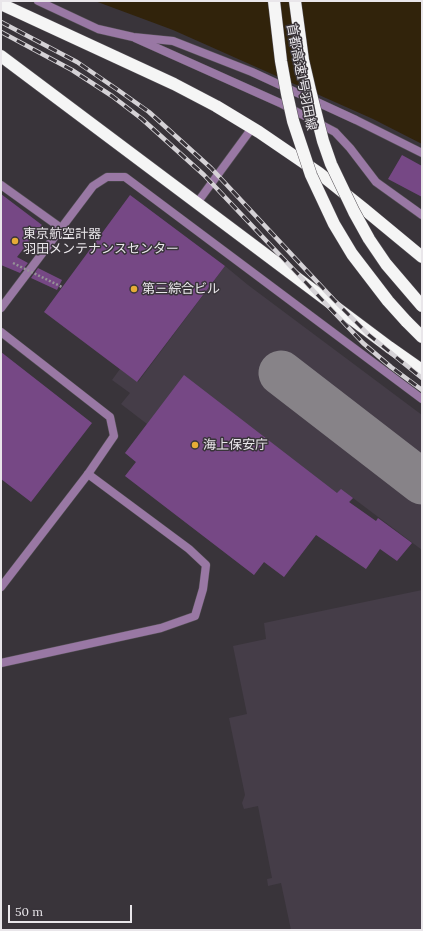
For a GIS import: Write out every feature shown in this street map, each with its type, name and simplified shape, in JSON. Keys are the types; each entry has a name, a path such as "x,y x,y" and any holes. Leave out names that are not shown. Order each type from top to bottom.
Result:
{"highway":[{"name":"首都高速1号羽田線","path":"274,1 281,61 287,94 293,121 311,175 334,224 352,254 388,301 422,337"},
{"name":"首都高速1号羽田線","path":"296,1 303,60 323,141 331,164 369,239 386,264 422,306"},
{"path":"1,4 174,84 216,106 319,173 422,257"},
{"path":"1,56 389,347 422,370"}],"street":[{"path":"38,1 98,29 133,37 173,41 245,69 356,120 422,153"},
{"path":"133,37 280,103 335,132 350,148 376,182 422,215"},
{"path":"197,203 252,128"},
{"path":"1,308 93,186 107,177 124,177 422,399"},
{"path":"1,185 61,228"},
{"path":"1,332 110,417 114,436 88,474 1,587"},
{"path":"1,663 161,628 194,616 203,590 206,565 190,549 88,474"}],"path":[{"path":"13,264 62,287"}],"shaded area":[{"path":"95,1 422,1 422,144 373,119 173,30"},
{"path":"225,266 248,285 422,415 422,550 353,498 347,506 341,502 284,577 264,562 254,575 125,476 136,462 125,453 147,424 121,404 130,393 112,380 120,369 138,382"},
{"path":"422,590 422,930 291,930 281,883 268,886 267,879 272,878 258,806 244,809 242,803 245,795 229,718 247,714 233,646 266,639 264,623"}],"building":[{"path":"402,155 422,166 422,197 388,179"},
{"name":"東京航空計器 羽田メンテナンスセンター","path":"1,194 42,225 17,257 28,263 20,273 1,265"},
{"name":"第三綜合ビル","path":"130,195 225,266 137,382 44,312"},
{"path":"38,268 62,280 57,290 31,278"},
{"path":"1,352 92,423 31,502 1,479"},
{"path":"184,375 337,493 341,489 353,498 349,502 376,521 378,518 412,543 397,561 380,549 366,569 316,535 284,577 264,562 254,575 125,476 136,462 125,453"}],"taxiway":[{"path":"281,373 422,482"}],"railway":[{"path":"1,22 77,62 149,112 211,168 334,300 369,335 422,378"},
{"path":"1,32 72,70 112,96 142,119 204,175 363,343 391,367 422,390"}],"place":[{"name":"東京航空計器 羽田メンテナンスセンター","path":"15,241"},
{"name":"第三綜合ビル","path":"134,289"},
{"name":"海上保安庁","path":"195,445"}]}
